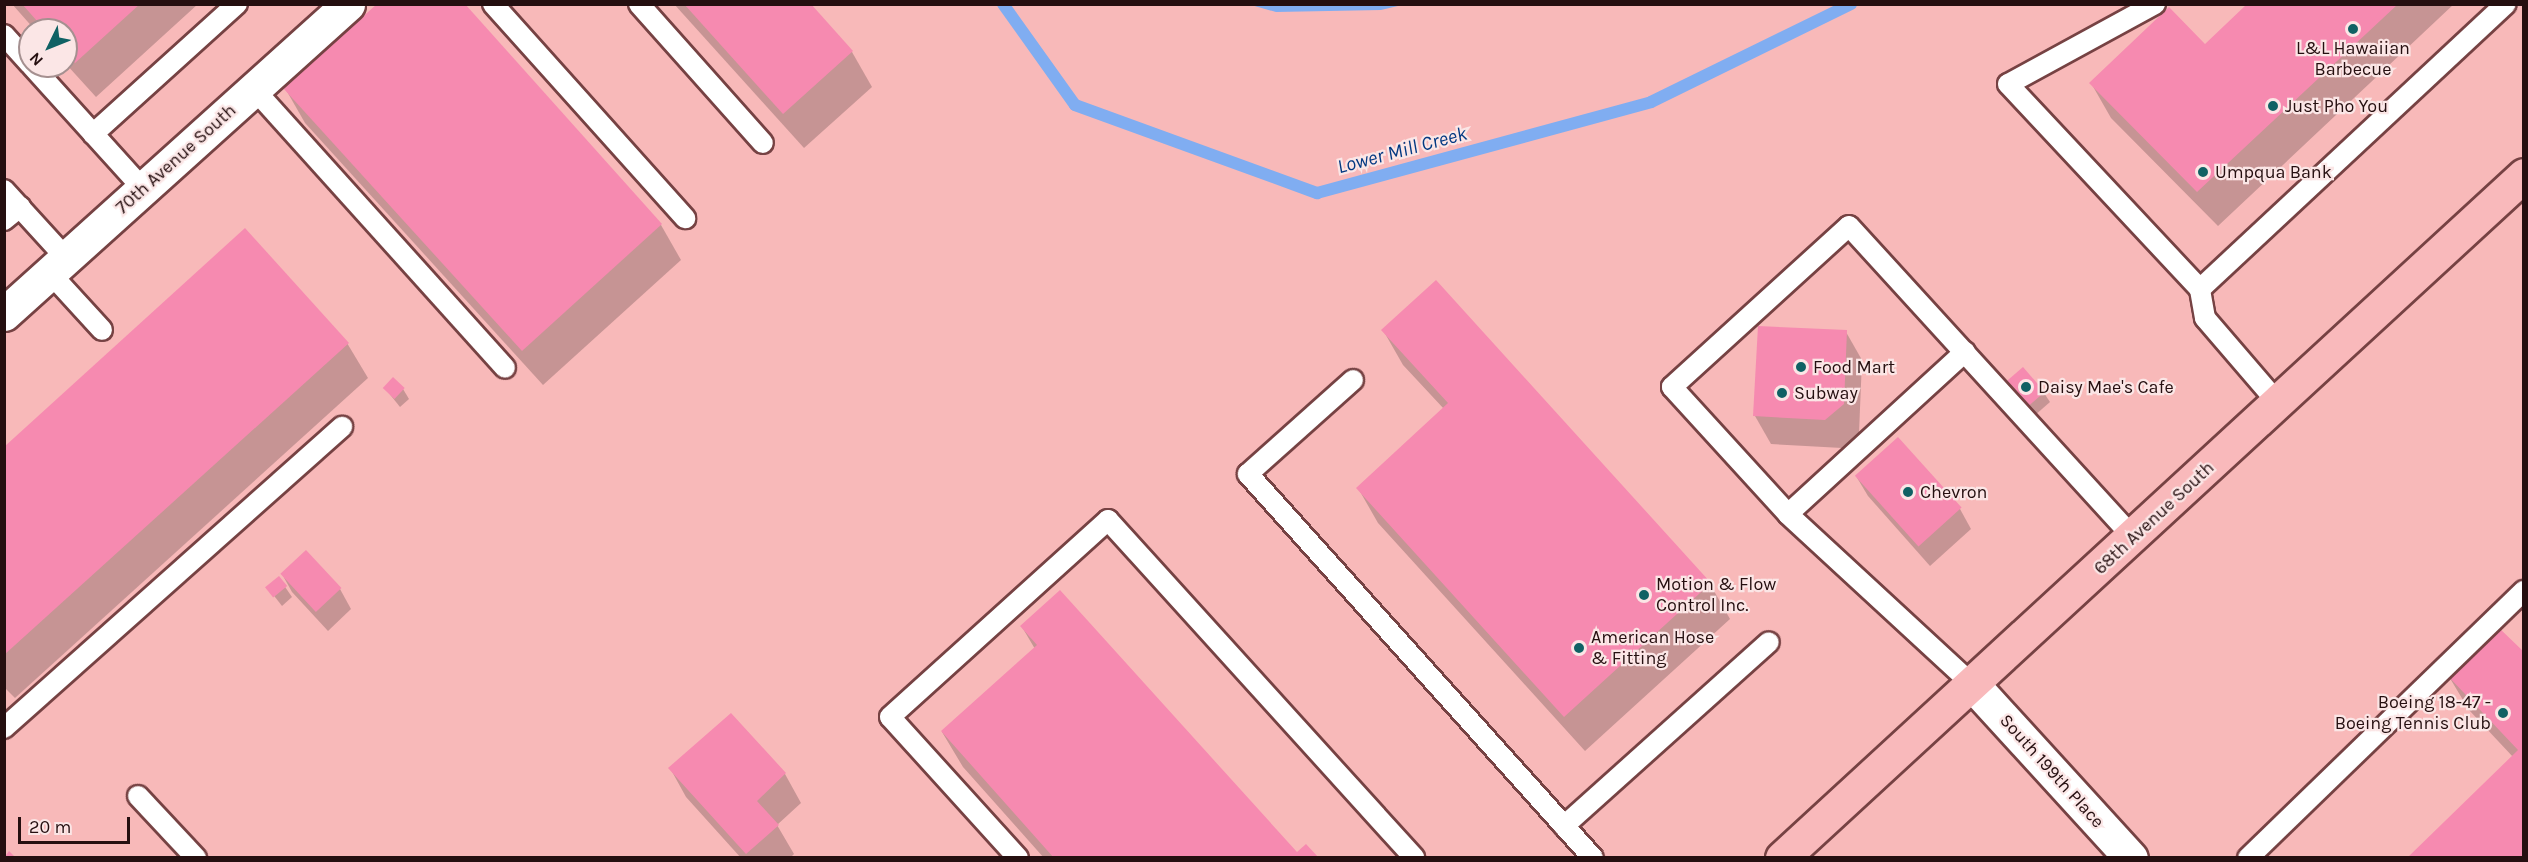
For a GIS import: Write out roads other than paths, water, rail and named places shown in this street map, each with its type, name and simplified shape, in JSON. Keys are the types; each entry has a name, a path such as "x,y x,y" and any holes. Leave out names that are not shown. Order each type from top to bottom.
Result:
{"main road":[{"name":"68th Avenue South","path":"1782,858 1973,685 2523,175"}],"street":[{"name":"70th Avenue South","path":"4,314 348,4"},
{"name":"South 199th Place","path":"1973,685 2131,858"}],"lane":[{"path":"93,134 237,4"},
{"path":"492,4 685,218"},
{"path":"639,4 763,143"},
{"path":"2155,4 2008,84 2200,289 2205,318 2278,403"},
{"path":"2200,289 2506,4"},
{"path":"4,35 18,51"},
{"path":"43,78 143,189"},
{"path":"254,89 505,368"},
{"path":"4,190 20,207 102,330"},
{"path":"4,220 20,207"},
{"path":"1973,685 1788,514 1672,387 1849,226 2133,537"},
{"path":"1788,514 1965,352"},
{"path":"1353,380 1248,474 1593,858"},
{"path":"8,717 342,427"},
{"path":"1018,858 890,717 1108,520 1414,858"},
{"path":"2248,858 2523,591"},
{"path":"1564,826 1769,642"},
{"path":"138,796 195,858"}],"water":[{"path":"1251,5 1402,5 1381,10 1276,12"}],"waterway":[{"name":"Lower Mill Creek","path":"1003,4 1075,105 1317,193 1651,102 1851,4"}],"place":[{"name":"L&L Hawaiian Barbecue","path":"2353,29"},
{"name":"Just Pho You","path":"2273,106"},
{"name":"Umpqua Bank","path":"2203,172"},
{"name":"Food Mart","path":"1801,367"},
{"name":"Daisy Mae's Cafe","path":"2026,387"},
{"name":"Subway","path":"1782,393"},
{"name":"Chevron","path":"1908,492"},
{"name":"Motion & Flow Control Inc.","path":"1644,595"},
{"name":"American Hose & Fitting","path":"1579,648"},
{"name":"Boeing 18-47 - Boeing Tennis Club","path":"2503,713"}]}
